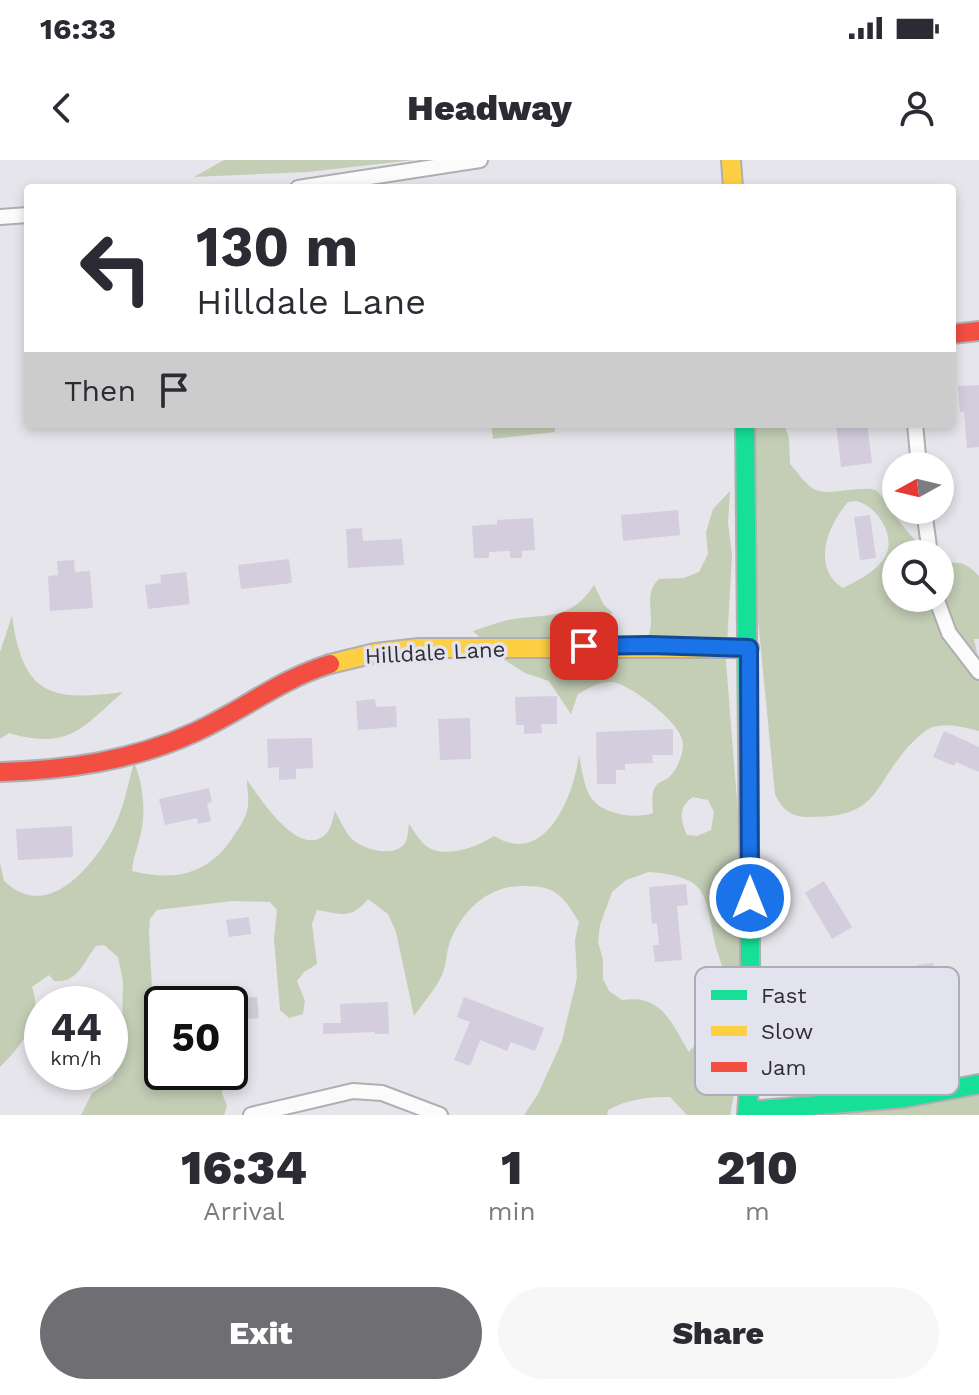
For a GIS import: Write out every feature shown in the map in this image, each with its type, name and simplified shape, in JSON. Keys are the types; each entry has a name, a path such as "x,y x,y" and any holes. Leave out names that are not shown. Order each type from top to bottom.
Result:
{"street":[{"path":"324,184 480,160"},
{"path":"731,160 733,184"},
{"path":"0,217 24,215"},
{"path":"956,334 979,331"},
{"path":"745,428 751,967"},
{"path":"915,428 918,452"},
{"path":"941,612 949,633 979,672"},
{"name":"Hilldale Lane","path":"0,772 117,758 171,743 217,722 272,687 353,657 466,647 649,645 749,648"},
{"path":"959,1089 979,1084"},
{"path":"256,1114 353,1091 382,1093 440,1115"},
{"path":"748,1113 932,1095"}],"green space":[{"path":"224,160 414,160 308,172 194,177"},
{"path":"492,428 554,428 555,432 493,439"},
{"path":"749,428 785,428 790,464 809,486 818,491 869,489 876,490 882,497 882,521 864,504 848,502 829,534 825,558 827,570 843,588 866,575 882,561 882,612 954,612 954,562 967,566 979,576 979,639 974,639 979,663 979,731 948,725 927,730 907,748 871,798 850,812 800,816 790,813 775,794 755,589"},
{"path":"730,491 728,523 732,555 726,662 740,839 742,967 723,967 702,892 695,884 669,875 649,872 626,880 612,892 600,925 598,942 603,960 603,979 609,991 622,1000 647,1001 663,1012 689,1052 695,1045 695,1095 734,1095 730,1115 687,1115 670,1097 631,1101 608,1110 607,1115 524,1115 538,1094 562,1041 577,978 575,940 579,922 559,895 537,887 502,889 491,893 472,908 451,939 439,981 414,1016 396,932 388,914 368,899 351,913 317,910 312,924 317,964 297,981 305,1001 303,1014 289,1018 280,1010 274,939 277,910 270,902 232,901 157,910 150,919 152,986 144,986 144,1090 223,1090 227,1106 224,1115 81,1115 97,1090 128,1090 128,986 123,986 118,957 104,945 96,946 79,971 69,979 54,981 49,975 33,986 24,986 24,1039 0,1067 0,863 4,881 18,891 34,896 61,889 74,880 95,857 115,825 134,762 141,788 143,816 132,871 148,874 191,872 215,858 245,817 247,780 272,813 295,835 307,840 319,839 329,830 335,811 352,839 379,851 400,848 406,841 409,824 425,845 441,851 470,848 494,836 512,843 529,842 542,835 564,807 579,755 587,789 597,804 621,814 638,816 653,813 654,789 675,770 683,749 679,731 672,723 652,704 630,689 612,682 594,685 578,694 571,714 549,681 525,673 500,657 473,631 504,621 565,611 575,606 594,585 604,605 613,613 597,621 643,659 651,625 650,600 655,584 659,579 684,578 699,572 708,554 706,532 713,509","holes":["693,797 708,800 714,812 711,830 697,836 687,835 682,819 688,801"]},
{"path":"883,524 902,524 916,540 888,540"},
{"path":"12,616 24,663 44,687 76,695 123,692 73,733 46,739 9,733 0,739 0,652"},
{"path":"979,1094 979,1115 809,1115 942,1101"}],"building":[{"path":"979,385 979,447 967,448 958,386"},
{"path":"836,428 868,428 872,463 841,467"},
{"path":"678,510 680,535 623,541 621,515"},
{"path":"870,515 876,558 860,560 854,517"},
{"path":"533,518 535,550 522,551 522,558 510,558 510,551 489,552 489,558 474,558 472,526 497,524 497,520"},
{"path":"362,528 363,541 402,539 404,565 348,568 346,529"},
{"path":"289,559 292,583 241,589 238,565"},
{"path":"74,560 75,572 90,571 93,608 50,611 48,576 58,575 57,561"},
{"path":"186,572 190,604 148,609 145,585 161,583 160,575"},
{"path":"557,696 557,724 541,724 542,733 524,734 524,725 516,725 515,697"},
{"path":"375,699 376,707 396,706 397,727 358,730 356,701"},
{"path":"470,718 471,759 440,760 438,719"},
{"path":"673,729 673,755 652,755 653,763 625,764 625,770 616,770 616,784 597,784 596,732"},
{"path":"944,731 979,747 979,772 933,757"},
{"path":"312,738 313,768 296,769 296,779 279,780 279,767 268,768 267,739"},
{"path":"209,788 212,802 207,804 211,821 198,824 197,818 165,825 159,799"},
{"path":"72,826 73,857 18,860 16,829"},
{"path":"824,881 852,927 832,939 805,893"},
{"path":"686,884 688,905 677,906 682,960 655,962 653,945 659,945 657,923 652,924 649,887"},
{"path":"249,917 251,934 229,937 226,920"},
{"path":"933,963 933,967 917,967"},
{"path":"257,997 259,1018 248,1019 248,998"},
{"path":"464,997 544,1028 535,1051 511,1042 507,1051 480,1040 470,1066 454,1060 470,1022 457,1017"},
{"path":"388,1002 389,1034 323,1034 323,1023 341,1023 340,1004"}],"traffic: fast":[{"path":"745,428 750,967"},
{"path":"959,1088 979,1084"},
{"path":"747,1115 748,1095"},
{"path":"748,1111 920,1095"}],"traffic: slow":[{"path":"731,160 733,184"},
{"path":"330,664 375,653 419,648 749,648"}],"traffic: jam":[{"path":"956,334 979,331"},
{"path":"0,772 74,766 146,751 193,733 294,678 330,664"}],"route":[{"path":"584,646 749,648 750,898"}]}
